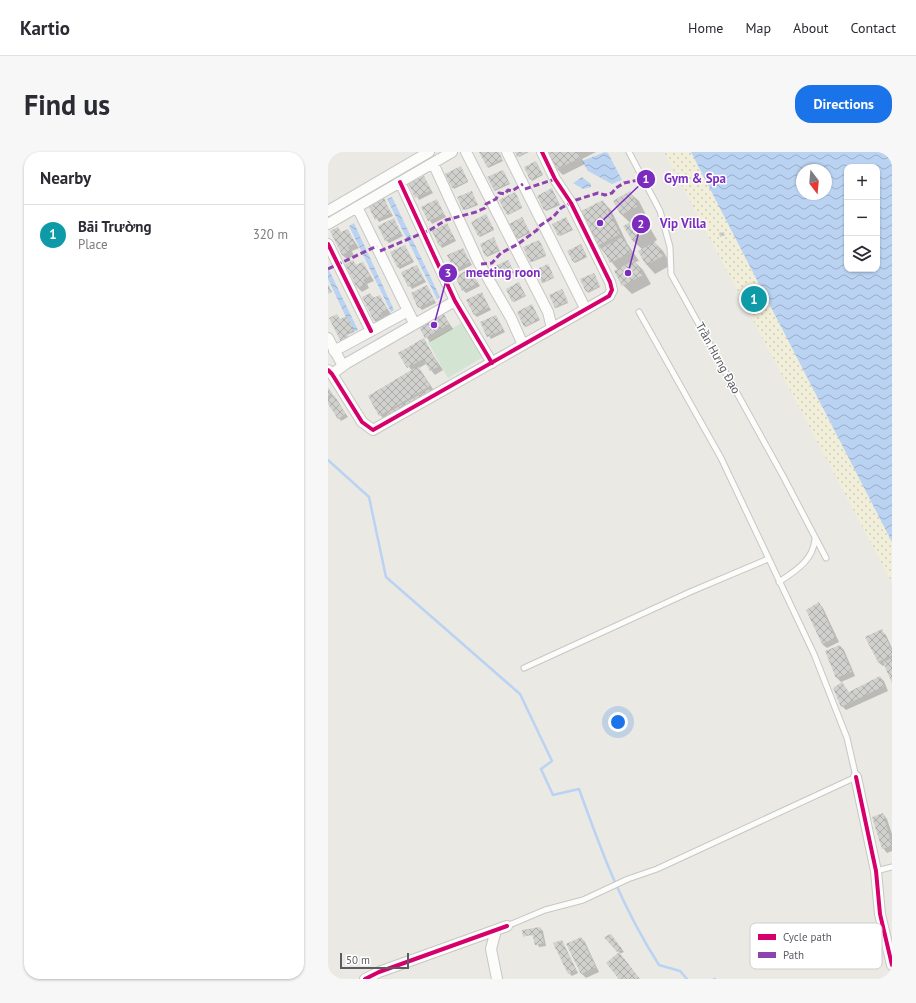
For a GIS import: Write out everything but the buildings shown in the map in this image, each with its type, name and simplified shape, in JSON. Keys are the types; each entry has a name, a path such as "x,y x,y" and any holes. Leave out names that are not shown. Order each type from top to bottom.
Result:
{"street":[{"path":"328,210 429,152"},
{"path":"328,224 452,152"},
{"path":"466,152 548,312 552,328"},
{"path":"507,152 586,308"},
{"path":"455,301 414,323 343,366 330,372 362,422 373,430 609,296 612,290 610,282 571,203 555,179 542,152"},
{"path":"433,163 478,260 511,318 523,345"},
{"path":"400,182 455,301 492,363"},
{"path":"357,207 414,323"},
{"path":"328,244 371,331"},
{"path":"334,351 408,312"},
{"path":"328,338 343,366"},
{"path":"856,777 876,871 880,914 892,965"},
{"path":"365,979 378,972 507,926"},
{"path":"496,930 491,949 497,979"}],"lane":[{"name":"Trần Hưng Đạo","path":"629,152 660,211 670,247 671,274 783,476 826,558"},
{"path":"507,926 545,910 582,900 628,878 657,869 662,865 856,777 847,738 836,706 814,654 768,560 721,458 639,312"},
{"path":"779,582 802,566 811,555 815,546 816,538"},
{"path":"524,668 690,592 768,560"},
{"path":"876,871 892,867"}],"sand":[{"path":"664,152 691,152 892,542 892,583"}],"green space":[{"path":"465,321 485,356 448,378 428,342"}],"water":[{"path":"605,152 608,153 622,180 612,184 588,171 582,161"},
{"path":"691,152 892,152 892,542"},
{"path":"582,177 591,184 591,187 583,189 573,183"},
{"path":"392,197 440,297 437,299 387,199"},
{"path":"354,223 394,310 391,312 349,226"},
{"path":"328,268 358,330 353,332 328,279"}],"waterway":[{"path":"328,460 369,497 386,577 520,694 552,761 541,769 553,795 579,789 623,901 634,922 659,965 680,971 687,979"}],"marked path":[{"path":"525,189 555,179"},
{"path":"481,264 492,263 501,253 518,244 537,230 538,227 553,217 561,208 576,200 598,193 605,195 612,193 616,188 624,183 643,179"},
{"path":"380,251 430,230 446,220 485,208 486,204 496,199 499,193 505,194 508,190 512,191 523,184"},
{"path":"328,269 377,246"}],"cycle path":[{"path":"328,370 362,422 373,430 609,296 612,290 610,282 571,203 555,179 542,152"},
{"path":"400,182 455,301 492,363"},
{"path":"328,244 371,331"},
{"path":"856,777 876,871 880,914 892,965"},
{"path":"365,979 379,972 507,926"}],"place":[{"name":"Gym & Spa","path":"600,223"},
{"name":"Vip Villa","path":"628,273"},
{"name":"Bãi Trường","path":"754,299"},
{"name":"meeting roon","path":"434,325"}]}
